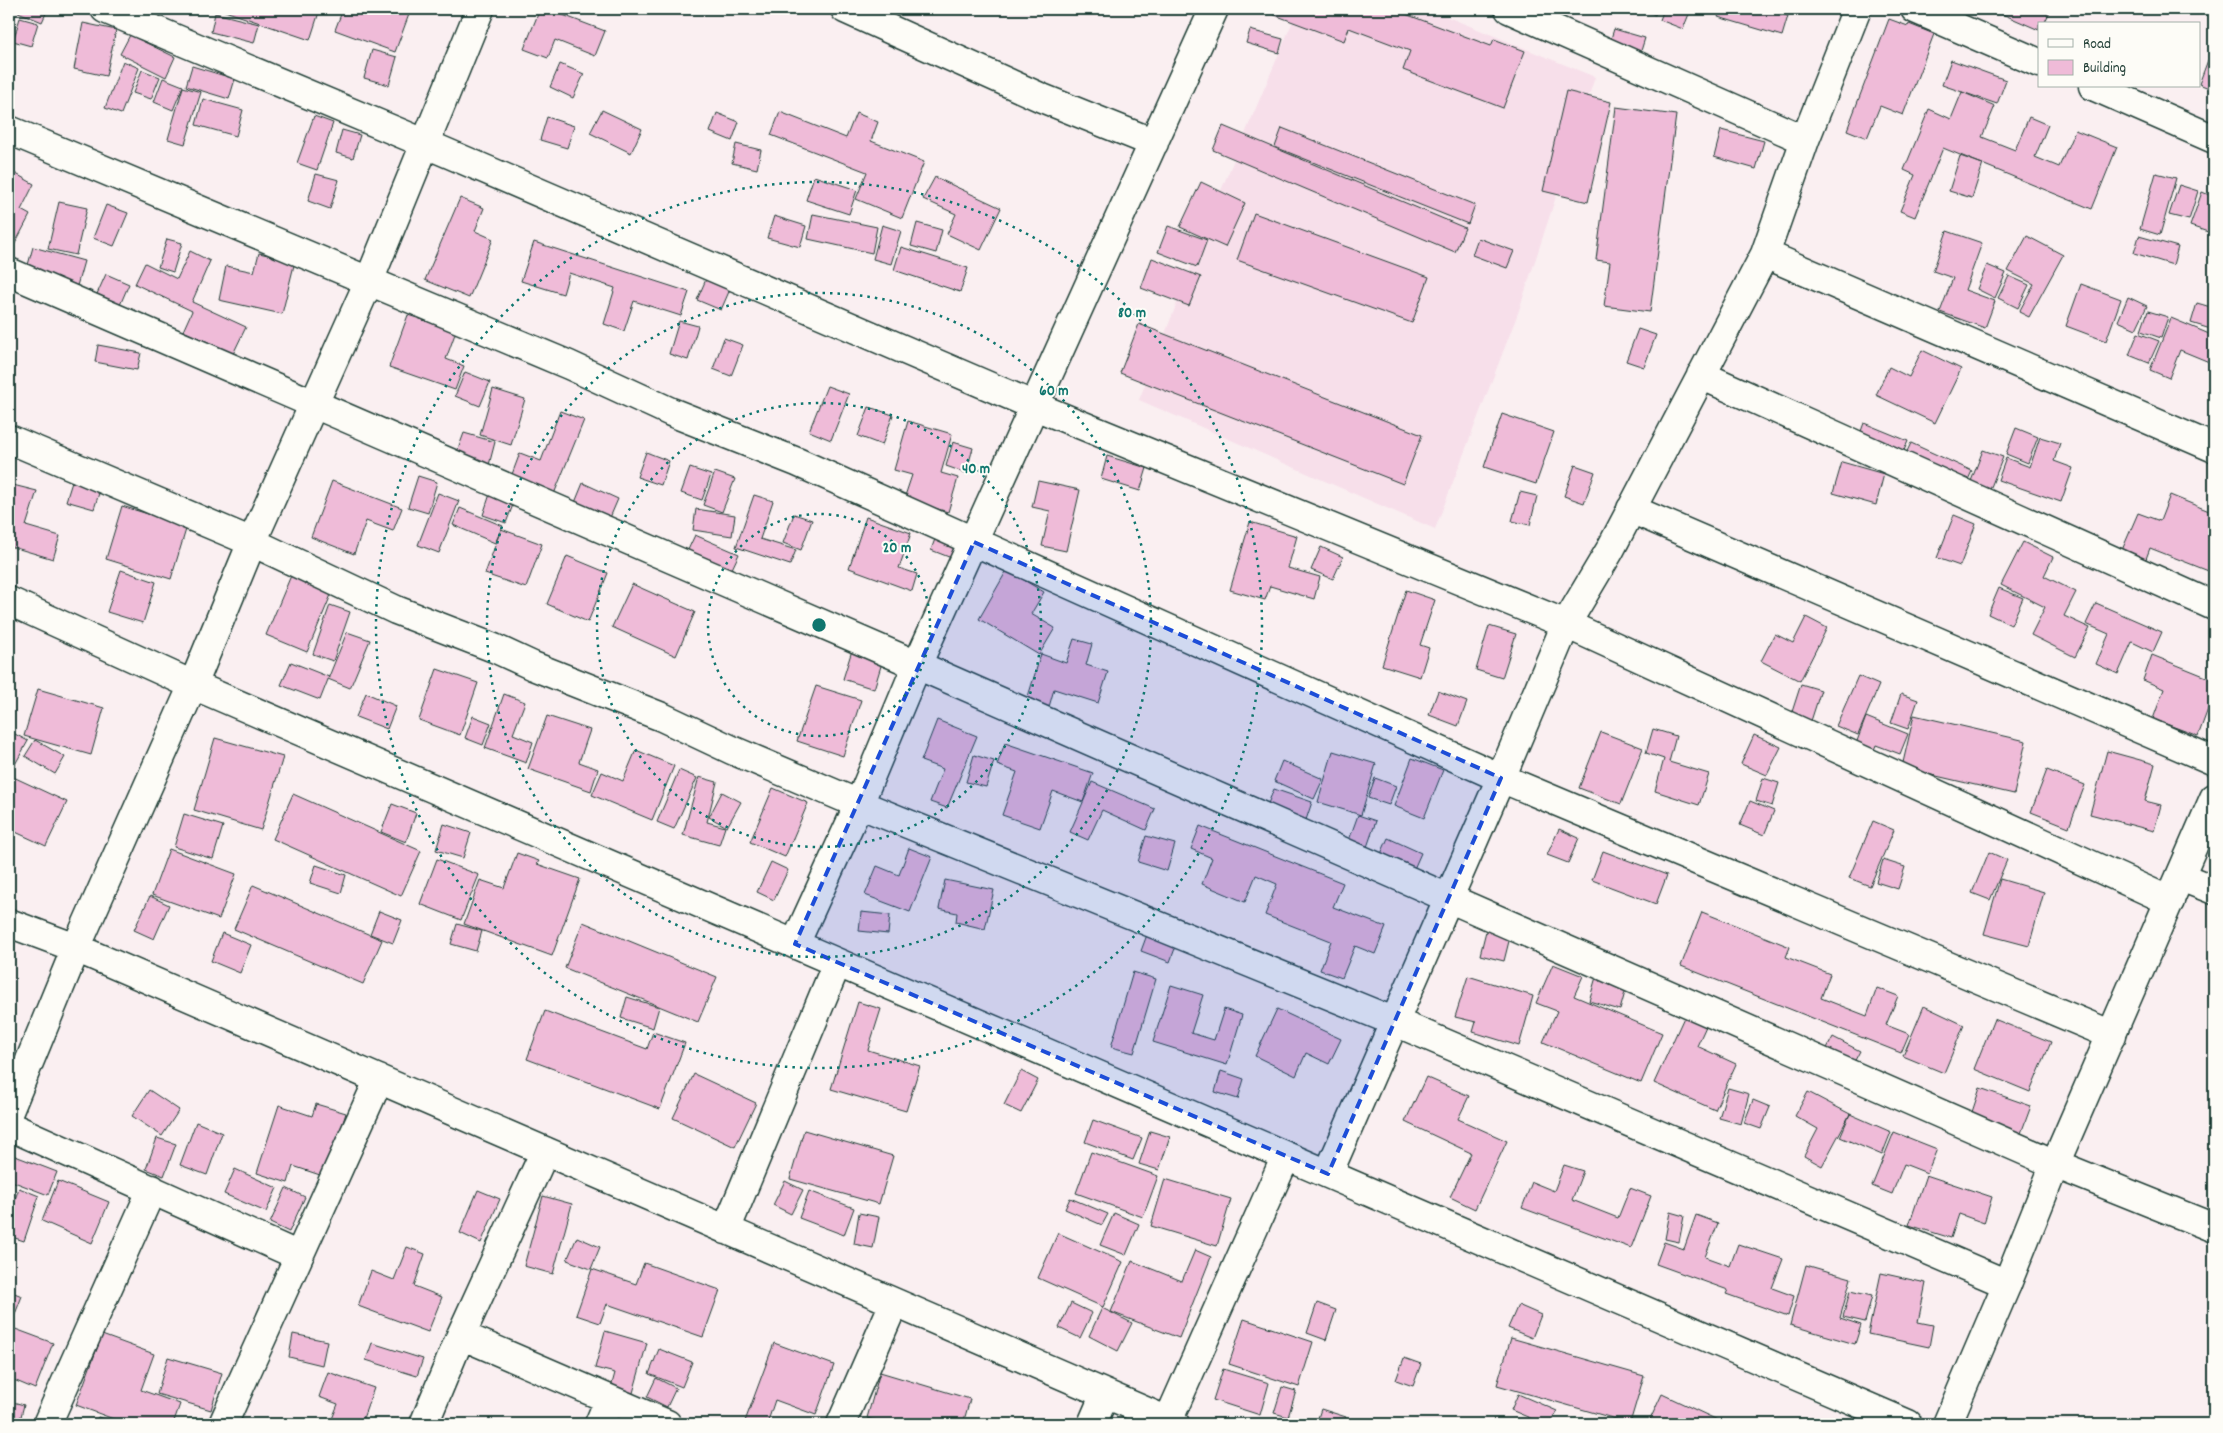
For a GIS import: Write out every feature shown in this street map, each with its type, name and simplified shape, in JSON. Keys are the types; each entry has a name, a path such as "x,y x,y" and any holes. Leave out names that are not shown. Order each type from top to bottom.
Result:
{"street":[{"path":"105,9 424,143 1035,406 1566,624 2175,888 2214,890"},
{"path":"845,9 1024,90 1154,143"},
{"path":"795,944 860,804 918,665 1214,9"},
{"path":"1509,9 1805,140"},
{"path":"1328,1174 1393,1021 1501,778 1566,624 1610,550 1765,254 1805,140 1857,9"},
{"path":"1915,9 2038,63"},
{"path":"9,1111 76,948 193,686 252,542 369,281 474,10"},
{"path":"2098,88 2214,139"},
{"path":"9,130 569,365 671,412 797,462 1501,778 2112,1035"},
{"path":"1765,254 2214,448"},
{"path":"9,272 918,665 2055,1164 2214,1228"},
{"path":"1701,375 2214,606"},
{"path":"9,439 252,542 396,610 662,716 732,750 860,804 1393,1021 2007,1284"},
{"path":"1631,509 2214,761"},
{"path":"9,601 193,686 1908,1424"},
{"path":"1947,1424 2007,1284 2055,1164 2214,798"},
{"path":"9,923 76,948 1171,1423 1286,1156"},
{"path":"726,1230 836,963"},
{"path":"222,1424 379,1079"},
{"path":"9,1126 299,1256"},
{"path":"424,1424 545,1151"},
{"path":"47,1424 152,1190"},
{"path":"841,1424 894,1303"},
{"path":"462,1335 604,1412 667,1424"},
{"path":"1092,1424 1105,1394"}],"highlighted area":[{"path":"974,542 1501,778 1328,1174 795,944"}],"shaded area":[{"path":"1298,9 1428,9 1595,77 1518,313 1435,529 1139,400 1222,188"}],"building":[{"path":"11,9 48,9 42,22"},
{"path":"219,9 320,9 310,40"},
{"path":"343,9 411,9 395,52 335,30"},
{"path":"540,9 547,9 605,31 595,56 555,40 548,58 524,49"},
{"path":"1273,9 1392,9 1491,46 1494,39 1525,51 1503,108 1403,70 1410,51 1349,28 1344,41 1272,14"},
{"path":"1641,9 1658,9 1655,15"},
{"path":"1664,9 1691,9 1683,29 1660,20"},
{"path":"1721,9 1770,9 1769,11 1788,16 1782,36 1718,17"},
{"path":"2002,9 2051,9 2045,22 2038,22 2038,30 2000,13"},
{"path":"215,13 259,24 254,43 211,32"},
{"path":"20,18 38,23 31,46 13,41"},
{"path":"1889,19 1908,26 1909,24 1934,34 1903,115 1880,106 1867,138 1847,130"},
{"path":"83,23 116,30 106,76 74,69"},
{"path":"1614,29 1645,38 1640,54 1609,45"},
{"path":"1250,30 1283,39 1279,53 1246,43"},
{"path":"130,35 175,57 166,77 120,54"},
{"path":"372,50 397,57 389,85 364,78"},
{"path":"1951,60 2006,80 1997,104 1942,85"},
{"path":"2208,60 2214,62 2214,90 2200,84"},
{"path":"123,61 139,68 121,114 105,108"},
{"path":"560,64 584,74 573,98 550,87"},
{"path":"192,66 235,79 229,99 186,86"},
{"path":"142,70 160,77 151,99 133,93"},
{"path":"163,78 183,86 173,110 154,102"},
{"path":"183,87 201,92 185,144 168,139"},
{"path":"1566,91 1611,102 1588,202 1543,191"},
{"path":"1962,92 1995,106 1982,137 2015,150 2029,117 2048,125 2035,157 2059,167 2075,130 2117,147 2092,209 1943,148 1915,217 1900,211 1915,175 1904,170 1929,109 1951,119"},
{"path":"203,99 243,110 236,136 196,125"},
{"path":"1616,107 1676,115 1650,312 1604,306 1610,262 1596,260"},
{"path":"602,110 642,129 631,153 590,133"},
{"path":"780,112 846,138 856,113 878,122 871,141 924,162 902,218 856,199 867,172 771,135"},
{"path":"717,113 739,122 732,141 710,132"},
{"path":"314,116 333,123 317,170 297,163"},
{"path":"547,117 574,126 567,148 540,140"},
{"path":"1223,126 1465,228 1455,252 1213,150"},
{"path":"1282,128 1475,205 1468,224 1275,147"},
{"path":"342,130 360,135 353,158 336,153"},
{"path":"1721,130 1764,141 1756,169 1714,157"},
{"path":"736,144 761,150 757,169 732,163"},
{"path":"1960,156 1983,164 1972,198 1949,191"},
{"path":"9,170 34,184 21,210 30,215 9,255"},
{"path":"2156,173 2176,178 2160,235 2140,229"},
{"path":"316,174 339,180 330,209 308,201"},
{"path":"814,176 857,190 849,214 806,200"},
{"path":"935,177 1001,208 981,250 947,234 956,214 923,199"},
{"path":"1201,182 1245,203 1225,247 1180,227"},
{"path":"2179,185 2198,191 2189,220 2169,215"},
{"path":"2202,192 2214,197 2214,224 2211,233 2190,226"},
{"path":"460,198 484,208 475,231 493,239 469,298 425,280"},
{"path":"59,202 87,208 76,255 48,249"},
{"path":"106,205 128,213 114,246 93,238"},
{"path":"1254,213 1429,277 1412,323 1237,260"},
{"path":"813,214 877,227 872,253 808,239"},
{"path":"774,216 806,226 800,247 767,238"},
{"path":"917,223 942,230 936,253 911,246"},
{"path":"882,225 901,231 891,264 873,259"},
{"path":"1168,226 1207,240 1197,267 1158,252"},
{"path":"1947,231 1982,243 1965,290 1995,301 1985,328 1940,312 1953,278 1933,271"},
{"path":"2027,236 2063,255 2029,317 2019,312 2034,284 2008,271"},
{"path":"2139,236 2178,247 2173,265 2134,253"},
{"path":"1478,238 1514,251 1507,268 1472,255"},
{"path":"167,239 182,243 173,272 158,267"},
{"path":"534,242 689,292 681,316 634,301 624,331 604,324 615,288 569,273 563,294 521,281"},
{"path":"33,247 84,261 77,286 26,272"},
{"path":"901,247 968,268 960,292 894,270"},
{"path":"190,251 210,261 192,302 246,327 233,354 183,331 192,311 135,284 145,263 177,279"},
{"path":"259,253 295,261 282,314 219,300 226,266 254,272"},
{"path":"1152,258 1201,277 1189,306 1141,288"},
{"path":"1987,265 2006,273 1995,298 1977,289"},
{"path":"106,274 129,284 120,305 97,294"},
{"path":"2009,276 2029,285 2018,308 1998,298"},
{"path":"707,277 731,287 721,310 697,300"},
{"path":"2081,284 2121,299 2106,341 2066,326"},
{"path":"2128,297 2147,306 2136,329 2118,321"},
{"path":"2197,303 2214,308 2214,330 2191,323"},
{"path":"2148,311 2168,317 2161,338 2141,331"},
{"path":"408,315 456,331 446,359 464,366 455,390 389,367"},
{"path":"2171,318 2214,336 2214,364 2180,350 2169,378 2150,370"},
{"path":"679,321 698,326 688,360 669,354"},
{"path":"1139,324 1422,435 1403,484 1120,373"},
{"path":"1638,329 1656,335 1644,367 1626,361"},
{"path":"2138,333 2159,341 2149,363 2129,355"},
{"path":"724,338 743,345 731,376 713,369"},
{"path":"98,345 141,353 137,370 95,362"},
{"path":"1922,350 1961,369 1935,423 1876,395 1889,367 1909,377"},
{"path":"465,372 490,382 480,406 455,396"},
{"path":"827,386 849,394 831,440 809,431"},
{"path":"493,389 525,399 511,445 480,435"},
{"path":"869,407 893,415 882,445 858,436"},
{"path":"560,411 584,420 554,494 511,477 520,453 541,461"},
{"path":"1502,414 1554,432 1536,484 1484,467"},
{"path":"908,421 952,434 941,473 958,478 948,512 904,499 912,475 894,470"},
{"path":"1864,423 1908,441 1900,460 1857,442"},
{"path":"2016,428 2038,437 2028,463 2006,454"},
{"path":"464,433 495,442 489,465 456,455"},
{"path":"2040,437 2060,443 2054,461 2073,468 2061,502 1998,480 2006,458 2030,467"},
{"path":"953,442 973,448 966,473 946,466"},
{"path":"1911,443 1972,471 1963,491 1902,462"},
{"path":"1983,450 2003,457 1987,497 1968,489"},
{"path":"646,452 669,461 661,485 637,477"},
{"path":"1107,456 1147,468 1140,491 1101,479"},
{"path":"1842,462 1884,474 1876,505 1833,493"},
{"path":"1575,465 1595,472 1584,503 1564,496"},
{"path":"690,468 711,475 702,500 681,493"},
{"path":"715,472 735,479 722,512 703,505"},
{"path":"418,476 437,482 428,513 408,507"},
{"path":"332,481 402,508 393,531 366,521 354,554 311,537"},
{"path":"1038,481 1080,490 1066,551 1042,546 1050,511 1032,507"},
{"path":"72,482 100,490 94,509 66,501"},
{"path":"583,483 618,499 609,520 574,505"},
{"path":"9,484 37,491 26,526 60,536 53,559 9,546"},
{"path":"492,488 516,497 506,523 483,515"},
{"path":"1520,492 1537,496 1530,525 1512,521"},
{"path":"438,493 459,501 439,553 418,545"},
{"path":"754,495 773,501 760,539 796,550 790,565 736,547"},
{"path":"2170,495 2214,513 2214,563 2211,572 2150,548 2143,567 2119,557 2138,513 2160,521"},
{"path":"122,506 187,526 171,579 106,559"},
{"path":"460,508 503,526 495,543 453,525"},
{"path":"696,509 735,515 732,536 693,530"},
{"path":"794,514 812,520 801,550 783,543"},
{"path":"1954,515 1976,524 1960,566 1937,558"},
{"path":"866,517 911,533 899,568 917,574 912,591 849,568"},
{"path":"1250,522 1297,536 1288,568 1320,577 1314,599 1270,586 1265,600 1230,590"},
{"path":"939,528 962,537 954,559 931,550"},
{"path":"501,529 542,544 526,588 485,574"},
{"path":"695,535 739,554 731,571 687,552"},
{"path":"2023,542 2053,557 2044,576 2076,592 2064,616 2090,628 2075,657 2031,635 2045,607 2001,585"},
{"path":"1321,547 1343,557 1333,579 1311,570"},
{"path":"567,556 608,573 588,622 547,604"},
{"path":"295,566 336,583 307,652 266,635"},
{"path":"121,570 156,582 143,623 107,612"},
{"path":"1007,570 1044,592 1031,614 1055,628 1039,655 979,619"},
{"path":"632,584 695,612 676,656 612,627"},
{"path":"1999,588 2023,598 2011,625 1988,614"},
{"path":"1406,590 1435,600 1420,645 1429,648 1420,677 1382,665"},
{"path":"2096,603 2162,632 2153,652 2132,642 2118,674 2096,664 2109,634 2086,624"},
{"path":"330,605 350,612 333,661 313,654"},
{"path":"1806,617 1827,628 1800,681 1761,661 1775,634 1793,643"},
{"path":"1489,626 1516,634 1502,678 1476,670"},
{"path":"347,632 370,640 350,688 328,679"},
{"path":"1074,639 1092,644 1086,665 1108,672 1098,703 1054,689 1049,707 1027,700 1041,654 1066,663"},
{"path":"853,647 884,656 874,689 843,679"},
{"path":"2152,655 2214,680 2214,693 2198,736 2153,719 2164,689 2143,680"},
{"path":"291,662 329,677 320,700 281,685"},
{"path":"437,669 478,683 460,735 419,720"},
{"path":"1858,676 1879,685 1858,735 1836,726"},
{"path":"1801,684 1821,690 1811,721 1791,715"},
{"path":"816,686 861,700 843,756 797,741"},
{"path":"38,689 104,708 91,755 24,736"},
{"path":"1438,691 1467,702 1458,726 1429,715"},
{"path":"366,693 396,706 387,729 356,717"},
{"path":"504,694 525,702 513,734 533,742 526,763 485,748"},
{"path":"1901,694 1918,700 1908,729 1891,723"},
{"path":"1914,715 2026,741 2014,794 1919,772 1899,780"},
{"path":"473,716 491,723 483,745 465,738"},
{"path":"547,716 590,730 579,762 598,769 591,791 528,769"},
{"path":"1866,717 1908,734 1900,754 1876,745 1867,767 1850,760"},
{"path":"937,720 977,736 947,808 930,802 943,769 921,761"},
{"path":"1653,729 1676,736 1669,762 1709,774 1699,805 1655,791 1664,759 1646,753"},
{"path":"11,732 28,741 13,768 9,765 9,735"},
{"path":"1601,732 1643,748 1621,804 1579,788"},
{"path":"1754,735 1781,747 1767,775 1741,764"},
{"path":"215,738 283,757 261,830 194,810"},
{"path":"35,740 65,757 55,774 25,756"},
{"path":"1005,743 1093,773 1083,802 1053,791 1040,828 1002,815 1017,772 997,765"},
{"path":"636,750 674,766 652,820 592,795 602,772 623,781"},
{"path":"1333,751 1376,764 1361,815 1318,802"},
{"path":"2107,751 2155,764 2145,801 2161,805 2154,831 2090,814"},
{"path":"974,755 994,761 986,787 966,782"},
{"path":"1412,758 1443,770 1424,818 1394,806"},
{"path":"1282,761 1323,779 1314,799 1274,781"},
{"path":"679,770 697,778 674,829 657,822"},
{"path":"2047,770 2085,785 2069,827 2031,812"},
{"path":"9,775 67,802 46,846 9,829"},
{"path":"699,777 717,782 707,822 725,827 719,845 683,835"},
{"path":"1375,778 1396,786 1389,805 1368,798"},
{"path":"1763,778 1779,783 1772,806 1756,801"},
{"path":"1092,782 1155,809 1146,830 1102,810 1088,840 1070,832"},
{"path":"773,788 808,803 785,857 750,842"},
{"path":"1274,789 1312,802 1306,820 1267,806"},
{"path":"722,792 741,802 727,827 709,817"},
{"path":"293,794 421,851 401,896 273,839"},
{"path":"1750,801 1774,811 1764,835 1740,825"},
{"path":"392,804 416,813 406,842 381,832"},
{"path":"184,814 223,826 213,859 174,847"},
{"path":"1358,815 1376,821 1366,850 1348,843"},
{"path":"1873,821 1894,830 1870,886 1849,878"},
{"path":"444,824 471,833 463,858 436,850"},
{"path":"1200,826 1343,883 1333,907 1386,927 1375,954 1355,946 1342,978 1320,970 1331,941 1265,915 1277,884 1256,875 1245,902 1202,884 1212,858 1191,849"},
{"path":"1559,829 1579,838 1568,863 1547,855"},
{"path":"1146,836 1175,844 1167,871 1138,862"},
{"path":"1388,838 1421,853 1413,871 1380,856"},
{"path":"909,848 932,857 910,912 865,895 877,866 899,875"},
{"path":"169,849 236,874 219,919 152,895"},
{"path":"1603,851 1667,875 1656,904 1592,880"},
{"path":"1989,852 2007,860 1990,900 1972,893"},
{"path":"517,853 539,861 537,864 580,879 552,956 464,924 480,880 504,888"},
{"path":"437,859 479,875 461,920 420,904"},
{"path":"1883,860 1905,867 1898,889 1876,882"},
{"path":"771,862 788,870 774,900 757,892"},
{"path":"316,865 346,875 341,893 310,883"},
{"path":"2000,879 2044,892 2029,946 1984,934"},
{"path":"945,880 994,890 985,929 956,922 957,913 939,909"},
{"path":"253,885 382,940 363,984 234,929"},
{"path":"150,896 169,905 154,939 134,930"},
{"path":"379,911 402,920 393,943 370,934"},
{"path":"861,912 890,915 888,934 859,931"},
{"path":"1702,912 1790,947 1786,957 1830,974 1821,998 1867,1016 1877,988 1898,996 1886,1025 1909,1034 1901,1053 1681,966"},
{"path":"583,922 717,977 698,1022 565,968"},
{"path":"1488,923 1512,929 1504,961 1480,955"},
{"path":"457,924 482,931 476,951 451,944"},
{"path":"1148,932 1177,943 1170,962 1141,951"},
{"path":"222,933 251,945 240,973 211,961"},
{"path":"1553,964 1583,976 1574,996 1662,1033 1641,1083 1543,1042 1557,1011 1536,1003"},
{"path":"1133,972 1156,979 1134,1053 1111,1047"},
{"path":"1468,976 1533,996 1519,1046 1473,1032 1476,1022 1455,1017"},
{"path":"1596,977 1627,985 1620,1010 1589,1001"},
{"path":"1171,985 1203,995 1191,1033 1214,1040 1224,1009 1242,1015 1227,1065 1153,1042"},
{"path":"627,997 659,1007 653,1028 621,1018"},
{"path":"858,1002 881,1009 868,1050 920,1066 906,1111 831,1089"},
{"path":"1924,1006 1964,1025 1944,1073 1903,1056"},
{"path":"1277,1009 1341,1039 1329,1064 1306,1053 1296,1076 1255,1056"},
{"path":"545,1011 647,1049 653,1032 685,1043 660,1109 527,1059"},
{"path":"1685,1015 1707,1024 1697,1046 1736,1064 1715,1110 1654,1083"},
{"path":"1994,1019 2051,1042 2030,1092 1974,1069"},
{"path":"1833,1037 1860,1051 1852,1066 1825,1052"},
{"path":"1021,1071 1038,1080 1021,1113 1004,1105"},
{"path":"1221,1071 1244,1079 1238,1099 1215,1092"},
{"path":"694,1074 756,1103 735,1147 673,1118"},
{"path":"1426,1077 1469,1096 1458,1119 1507,1141 1475,1209 1450,1197 1471,1153 1405,1122"},
{"path":"1728,1088 1749,1094 1741,1124 1719,1118"},
{"path":"1980,1088 2031,1106 2020,1136 1970,1118"},
{"path":"149,1090 179,1110 162,1136 132,1116"},
{"path":"1808,1092 1850,1114 1822,1166 1804,1156 1818,1129 1795,1116"},
{"path":"1753,1100 1770,1107 1761,1129 1744,1123"},
{"path":"316,1104 346,1113 326,1177 293,1166 288,1183 257,1173 279,1105 312,1116"},
{"path":"1850,1114 1891,1132 1882,1155 1840,1137"},
{"path":"1093,1120 1142,1138 1133,1160 1085,1142"},
{"path":"196,1122 222,1133 207,1175 180,1165"},
{"path":"804,1130 893,1156 879,1204 790,1179"},
{"path":"1150,1131 1170,1137 1159,1170 1139,1164"},
{"path":"1894,1132 1937,1149 1927,1173 1904,1164 1892,1194 1872,1186"},
{"path":"157,1138 176,1144 164,1176 146,1169"},
{"path":"1091,1152 1158,1176 1143,1217 1076,1193"},
{"path":"10,1154 57,1172 48,1195 9,1180"},
{"path":"1564,1165 1583,1171 1572,1200 1618,1218 1630,1188 1651,1196 1631,1248 1522,1208 1532,1182 1554,1191"},
{"path":"235,1169 277,1188 266,1212 224,1194"},
{"path":"1926,1175 1992,1197 1984,1223 1959,1214 1951,1238 1909,1225"},
{"path":"1165,1179 1231,1199 1217,1246 1151,1226"},
{"path":"58,1181 109,1202 92,1243 42,1221"},
{"path":"785,1181 803,1190 791,1214 773,1205"},
{"path":"19,1188 39,1196 24,1241 9,1236 9,1216"},
{"path":"286,1188 305,1197 289,1232 270,1223"},
{"path":"478,1190 500,1199 481,1243 460,1233"},
{"path":"809,1191 854,1208 844,1235 799,1218"},
{"path":"543,1196 572,1204 553,1274 524,1266"},
{"path":"1070,1198 1108,1214 1102,1225 1065,1209"},
{"path":"1670,1212 1684,1216 1679,1242 1665,1239"},
{"path":"859,1213 879,1217 873,1248 854,1244"},
{"path":"1114,1213 1139,1224 1126,1255 1100,1245"},
{"path":"1696,1215 1718,1223 1705,1257 1730,1266 1738,1244 1783,1259 1772,1288 1794,1296 1788,1316 1726,1294 1728,1290 1656,1264 1664,1242 1684,1249"},
{"path":"1058,1233 1123,1262 1103,1307 1038,1278"},
{"path":"577,1237 600,1247 591,1269 567,1260"},
{"path":"407,1247 425,1254 414,1286 442,1297 428,1332 358,1306 371,1271 394,1280"},
{"path":"1195,1250 1211,1257 1179,1338 1111,1312 1132,1261 1182,1281"},
{"path":"644,1263 720,1290 703,1337 607,1304 600,1323 576,1315 592,1269 636,1284"},
{"path":"1806,1265 1851,1278 1840,1318 1861,1325 1855,1344 1790,1325"},
{"path":"1881,1273 1926,1283 1918,1322 1933,1325 1929,1347 1868,1334"},
{"path":"9,1291 22,1296 10,1327 53,1343 35,1389 9,1378"},
{"path":"1850,1291 1872,1296 1865,1322 1843,1317"},
{"path":"1071,1303 1092,1313 1080,1338 1059,1328"},
{"path":"1317,1303 1336,1310 1326,1340 1307,1333"},
{"path":"1518,1305 1541,1315 1532,1338 1508,1328"},
{"path":"1102,1308 1132,1323 1118,1351 1089,1336"},
{"path":"1244,1319 1313,1342 1299,1387 1229,1364"},
{"path":"605,1331 647,1343 631,1400 609,1395 615,1373 595,1368"},
{"path":"293,1334 327,1341 322,1365 289,1357"},
{"path":"102,1335 154,1354 141,1390 180,1404 173,1424 127,1424 76,1405"},
{"path":"1511,1338 1644,1376 1630,1423 1497,1385"},
{"path":"372,1343 423,1359 417,1376 366,1360"},
{"path":"774,1343 834,1365 816,1415 775,1400 767,1424 744,1424"},
{"path":"659,1349 692,1362 682,1387 649,1374"},
{"path":"168,1357 222,1373 211,1410 157,1394"},
{"path":"1404,1358 1421,1364 1413,1386 1396,1380"},
{"path":"1223,1369 1269,1383 1260,1415 1213,1400"},
{"path":"328,1372 374,1388 361,1424 330,1424 338,1404 319,1397"},
{"path":"880,1372 970,1399 963,1424 889,1424 867,1418"},
{"path":"656,1378 676,1388 667,1407 647,1397"},
{"path":"1282,1387 1296,1391 1288,1417 1274,1413"},
{"path":"1518,1394 1557,1411 1551,1424 1544,1424 1511,1410"},
{"path":"1662,1394 1726,1424 1648,1424"},
{"path":"9,1401 24,1405 19,1424 9,1424"},
{"path":"1321,1409 1346,1417 1343,1424 1316,1424"},
{"path":"98,1417 119,1424 95,1424"}]}
